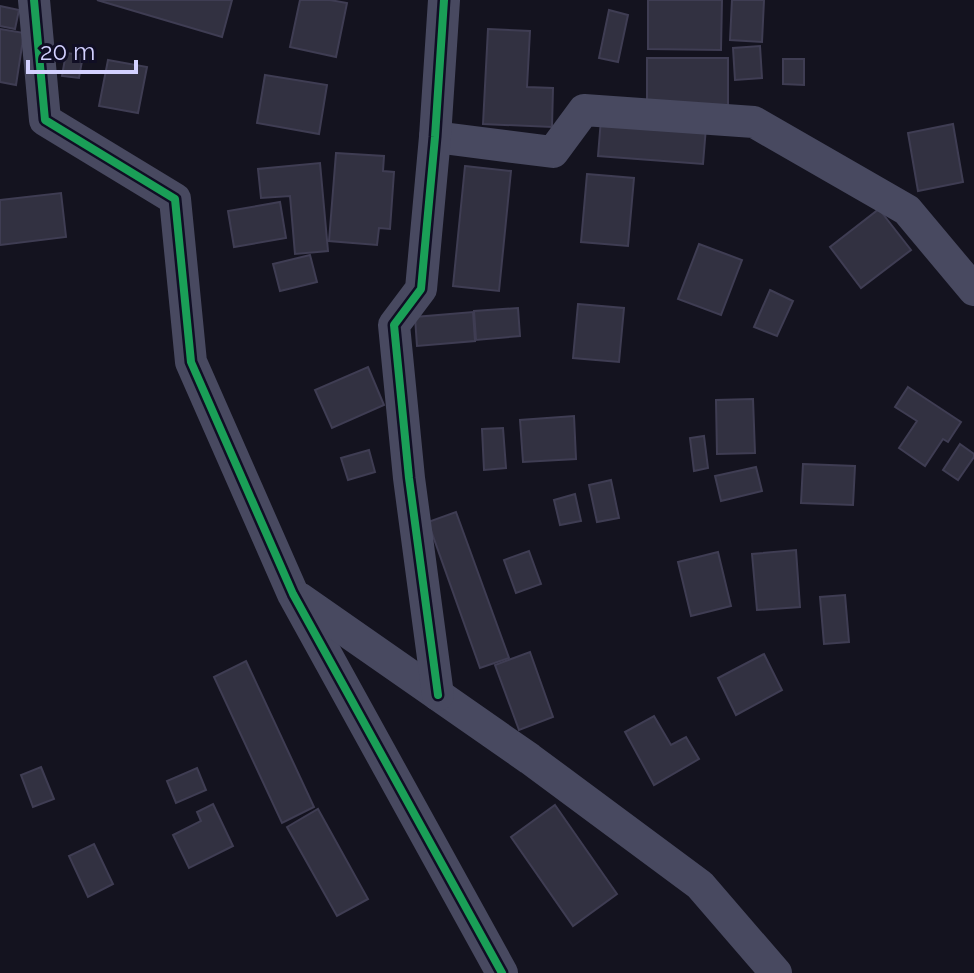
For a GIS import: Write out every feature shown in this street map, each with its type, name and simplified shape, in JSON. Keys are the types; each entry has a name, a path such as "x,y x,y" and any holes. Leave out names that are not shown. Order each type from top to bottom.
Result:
{"street":[{"path":"34,0 45,120 175,199 191,362 293,594 502,973"},
{"path":"438,695 409,478 394,325 421,289 444,0"},
{"path":"435,137 553,152 584,110 754,122 907,210 974,290"},
{"path":"293,594 530,759 700,885 776,973"}],"building":[{"path":"97,0 232,0 222,37"},
{"path":"300,0 347,3 336,57 290,47"},
{"path":"648,0 722,0 721,50 648,49"},
{"path":"732,0 764,0 762,42 730,40"},
{"path":"0,6 19,10 15,29 0,26"},
{"path":"609,10 628,15 618,62 599,58"},
{"path":"0,29 24,33 16,85 0,82"},
{"path":"488,29 530,31 527,87 553,88 552,127 483,124"},
{"path":"760,46 762,78 735,80 733,48"},
{"path":"66,53 83,55 79,78 62,76"},
{"path":"647,58 728,58 728,111 647,111"},
{"path":"783,59 804,59 804,85 783,84"},
{"path":"108,60 147,67 138,113 99,106"},
{"path":"265,75 327,85 319,134 257,123"},
{"path":"601,119 706,127 703,164 598,156"},
{"path":"953,124 963,182 918,191 908,133"},
{"path":"336,153 384,156 383,171 394,172 390,229 379,228 377,245 329,241"},
{"path":"320,163 328,251 295,254 290,196 261,198 258,169"},
{"path":"465,166 511,171 499,291 453,286"},
{"path":"587,174 634,178 628,246 581,242"},
{"path":"61,193 66,237 0,245 0,200"},
{"path":"280,202 286,238 234,247 228,211"},
{"path":"879,209 911,250 861,288 830,247"},
{"path":"699,244 742,260 721,315 678,299"},
{"path":"310,255 317,282 280,291 273,264"},
{"path":"770,290 793,301 777,336 754,327"},
{"path":"578,304 624,308 619,362 573,358"},
{"path":"518,308 520,336 476,340 474,311"},
{"path":"473,312 475,341 417,346 415,317"},
{"path":"368,367 384,405 332,428 315,390"},
{"path":"908,387 961,422 948,442 943,439 925,466 899,448 917,421 895,407"},
{"path":"753,399 755,453 717,454 716,400"},
{"path":"574,416 576,459 523,462 520,420"},
{"path":"503,428 506,468 484,470 482,429"},
{"path":"704,436 708,468 694,471 690,438"},
{"path":"960,444 974,457 958,480 943,470"},
{"path":"369,450 375,472 348,480 341,458"},
{"path":"803,464 855,466 853,505 801,503"},
{"path":"756,467 762,491 721,501 715,476"},
{"path":"611,480 619,518 597,522 589,485"},
{"path":"575,494 581,521 560,525 554,500"},
{"path":"456,512 509,658 480,668 428,522"},
{"path":"796,550 800,607 757,610 752,554"},
{"path":"529,551 541,584 516,593 504,560"},
{"path":"718,552 731,606 691,616 678,562"},
{"path":"845,595 849,642 824,644 820,597"},
{"path":"530,652 553,717 519,730 495,665"},
{"path":"764,654 782,690 736,715 718,678"},
{"path":"246,661 314,807 282,823 214,677"},
{"path":"654,716 671,745 686,737 699,759 654,785 625,732"},
{"path":"41,767 54,799 33,807 21,775"},
{"path":"197,768 206,790 176,803 167,781"},
{"path":"213,804 233,846 189,868 173,835 201,821 197,812"},
{"path":"555,805 617,894 573,926 511,837"},
{"path":"318,809 368,899 337,916 287,827"},
{"path":"94,844 113,884 88,897 69,856"}],"cycle path":[{"path":"34,0 45,120 175,199 191,362 293,594 502,973"},
{"path":"438,695 409,478 394,325 421,289 444,0"}]}
